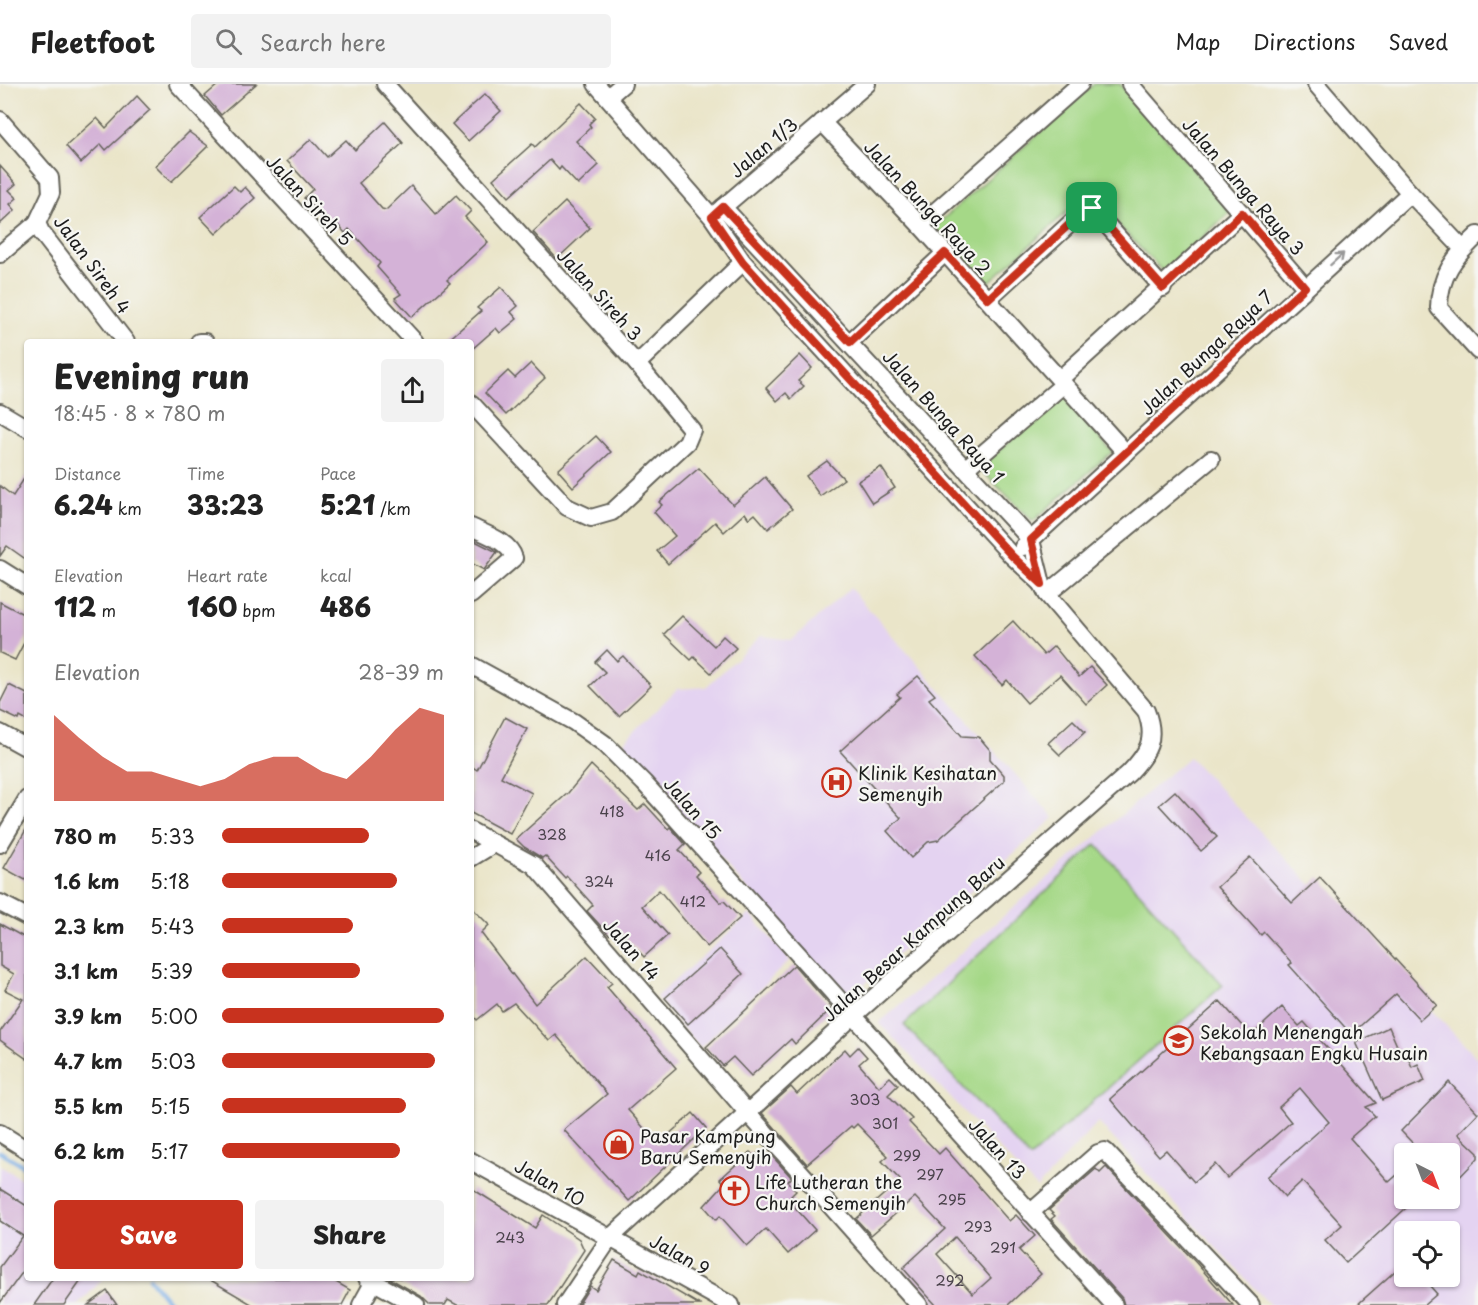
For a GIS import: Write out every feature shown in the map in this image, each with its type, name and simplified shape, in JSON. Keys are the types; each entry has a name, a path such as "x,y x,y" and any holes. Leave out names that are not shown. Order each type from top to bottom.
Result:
{"street":[{"name":"Jalan Sireh 5","path":"178,84 411,339"},
{"name":"Jalan Sireh 3","path":"385,84 637,364 692,430 687,442 612,513 591,518 567,507 474,406"},
{"path":"596,84 717,212"},
{"path":"608,97 622,84"},
{"name":"Jalan 1/3","path":"717,212 867,84"},
{"path":"920,225 1080,84"},
{"name":"Jalan Bunga Raya 3","path":"1130,84 1305,287"},
{"path":"1319,85 1410,193 1463,249"},
{"name":"Jalan Sireh 4","path":"0,120 50,178 51,193 38,223 41,232 124,339"},
{"name":"Jalan Bunga Raya 2","path":"822,122 988,299 1126,453"},
{"name":"Jalan Bunga Raya 7","path":"1012,556 1410,193"},
{"path":"988,299 1086,209 1092,208 1163,288"},
{"name":"Jalan Besar Kampung Baru","path":"565,1305 610,1238 852,1017 1129,773 1145,756 1151,726 1146,711 1044,589 743,262 717,212"},
{"name":"Jalan Bunga Raya 1","path":"717,212 850,342 1031,540 1044,589"},
{"path":"966,468 1242,213"},
{"path":"0,254 38,223"},
{"path":"1478,236 1463,249 1444,275 1439,292 1439,308 1478,351"},
{"path":"850,342 945,253"},
{"path":"637,364 743,262"},
{"path":"0,412 24,426"},
{"path":"1044,589 1211,459"},
{"path":"474,529 504,544 512,551 514,558 475,587"},
{"path":"0,569 24,584"},
{"name":"Jalan 15","path":"474,666 574,722 606,744 644,783 852,1017"},
{"path":"0,733 24,746"},
{"path":"0,844 24,804"},
{"name":"Jalan 14","path":"474,833 534,865 747,1112 919,1305"},
{"path":"474,856 494,844"},
{"path":"0,903 24,915"},
{"name":"Jalan 13","path":"852,1017 1114,1305"},
{"path":"0,1133 24,1148"},
{"path":"1030,1213 1098,1153 1105,1151 1251,1305"},
{"name":"Jalan 10","path":"474,1163 610,1238"},
{"name":"Jalan 9","path":"610,1238 731,1305"},
{"path":"361,1305 371,1281"},
{"path":"375,1281 416,1305"}],"shaded area":[{"name":"Klinik Kesihatan Semenyih","path":"850,588 1054,818 846,1000 620,746 677,689 706,687 761,636 792,640"},
{"name":"Sekolah Menengah Kebangsaan Engku Husain","path":"1189,757 1478,1059 1478,1305 1270,1305 1098,1122 1037,1188 879,1023"},
{"path":"750,914 790,960 700,1048 656,997"},
{"path":"0,1166 24,1180 24,1281 101,1281 78,1305 0,1305"}],"green space":[{"path":"1094,84 1120,84 1230,212 1164,273 1088,193 987,284 934,227"},
{"path":"1063,394 1112,452 1033,521 979,468"},
{"path":"1096,844 1223,985 1030,1158 904,1025"}],"building":[{"path":"219,84 256,84 221,115 205,96"},
{"path":"485,94 501,111 468,141 452,124"},
{"path":"137,96 150,110 106,150 101,144 81,163 66,146 97,118 106,128"},
{"path":"581,103 595,118 589,124 591,127 576,141 599,165 578,185 561,167 559,170 550,160 509,197 493,179 532,144 535,147"},
{"path":"385,122 403,143 359,183 382,209 386,210 411,186 436,214 456,195 471,211 465,217 488,242 447,280 450,283 412,317 395,298 401,294 377,267 380,263 349,229 345,233 338,225 335,229 304,198 313,189 287,161 311,139 327,157 346,140 355,150"},
{"path":"189,132 208,146 171,182 155,166"},
{"path":"0,166 16,184 9,190 17,198 10,204 15,210 0,224"},
{"path":"234,186 240,192 245,187 255,198 216,234 200,217"},
{"path":"565,202 590,228 557,259 533,232"},
{"path":"501,287 518,306 511,312 517,319 500,333 496,328 474,347 474,339 449,339 481,311 477,308"},
{"path":"800,355 812,368 798,381 804,386 791,399 786,393 777,401 766,388"},
{"path":"531,363 545,378 506,415 485,393 508,371 515,378"},
{"path":"596,436 611,452 573,487 558,470"},
{"path":"827,461 844,479 820,496 806,476"},
{"path":"881,467 895,488 872,503 858,481"},
{"path":"699,468 733,505 765,477 792,509 768,529 755,514 749,519 745,513 724,532 715,522 668,564 657,551 675,536 654,512 662,505 659,502"},
{"path":"24,479 24,558 7,546 0,556 0,486 13,496"},
{"path":"474,540 497,552 484,570 474,565"},
{"path":"0,602 24,614 24,643 15,660 0,653"},
{"path":"682,616 714,646 723,636 736,648 711,673 694,657 691,660 664,634"},
{"path":"1013,621 1044,655 1054,646 1079,677 1090,667 1107,685 1086,704 1060,675 1027,703 1007,680 1002,685 975,656"},
{"path":"607,650 617,661 623,656 651,686 619,716 590,686 605,672 595,662"},
{"path":"918,676 935,695 929,699 962,736 979,737 990,750 990,759 1004,775 1004,781 938,840 928,842 911,858 887,831 901,818 840,751 900,697 897,694"},
{"path":"9,685 24,692 24,719 20,717 19,720 0,711 0,703"},
{"path":"505,717 527,729 501,777 532,793 510,834 474,815 474,768 477,770"},
{"path":"1073,720 1085,732 1060,755 1048,743"},
{"path":"591,765 638,810 645,804 668,829 670,827 685,844 679,850 699,872 696,875 721,903 724,901 740,918 707,947 659,890 642,906 668,935 644,957 617,928 609,935 587,911 593,905 567,876 565,878 545,856 542,858 516,839 568,793"},
{"path":"1175,791 1217,837 1201,851 1159,805"},
{"path":"24,833 24,879 4,868"},
{"path":"1250,857 1292,903 1320,877 1437,1005 1420,1020 1396,994 1351,1034 1289,965 1292,963 1264,932 1261,935 1217,887"},
{"path":"474,910 489,925 481,933 535,1004 587,956 612,983 607,987 676,1068 628,1110 658,1144 693,1113 706,1128 629,1201 564,1130 607,1094 556,1035 549,1041 514,1003 502,1011 497,1004 477,1020 474,1016"},
{"path":"0,924 24,937 24,1057 0,1040 0,1032 23,999 5,990 14,974 0,966"},
{"path":"720,949 743,974 688,1024 665,998"},
{"path":"794,965 832,1008 795,1044 791,1039 751,1076 733,1057 723,1066 706,1047"},
{"path":"1220,1001 1251,1036 1282,1007 1299,1026 1304,1022 1376,1103 1366,1107 1375,1116 1350,1138 1389,1182 1394,1178 1394,1209 1405,1209 1346,1263 1325,1240 1342,1225 1302,1181 1285,1197 1267,1177 1329,1122 1300,1088 1279,1107 1291,1122 1227,1178 1215,1164 1194,1182 1166,1150 1159,1156 1110,1099"},
{"path":"1389,1027 1401,1055 1406,1053 1412,1067 1418,1064 1425,1081 1382,1100 1356,1042"},
{"path":"858,1047 867,1057 859,1064 879,1087 890,1077 898,1085 888,1095 912,1119 909,1122 939,1154 945,1148 1009,1221 1016,1215 1035,1236 1019,1250 1041,1274 1008,1305 936,1305 903,1268 945,1229 915,1197 871,1235 856,1219 900,1180 882,1161 888,1156 857,1124 853,1128 851,1126 807,1164 762,1113 791,1087 797,1094 845,1049 850,1055","holes":["955,1237 991,1278 973,1294 937,1254"]},
{"path":"1449,1082 1478,1113 1458,1134 1478,1153 1478,1158 1460,1177 1460,1143 1412,1143 1401,1131"},
{"path":"760,1151 767,1158 771,1155 792,1178 788,1181 796,1191 791,1196 795,1201 792,1204 815,1230 788,1254 766,1229 747,1246 720,1216 716,1220 704,1206 724,1184 720,1179 750,1152 755,1156"},
{"path":"1106,1167 1233,1305 1124,1305 1122,1298 1051,1219 1055,1216 1049,1210 1096,1169 1100,1173"},
{"path":"0,1189 24,1204 24,1270 0,1303 0,1267 23,1236 0,1221"},
{"path":"474,1190 535,1228 543,1215 579,1239 584,1250 548,1305 457,1305 448,1300 445,1305 430,1305 421,1296 394,1281 474,1281"},
{"path":"614,1260 638,1274 640,1270 700,1305 578,1305 590,1286 596,1290"},
{"path":"1394,1272 1394,1287 1431,1287 1437,1294 1424,1305 1357,1305"},
{"path":"51,1281 81,1281 64,1305 34,1305"},
{"path":"212,1281 334,1281 350,1290 342,1305 253,1305"},
{"path":"107,1291 117,1305 88,1305"}],"waterway":[{"path":"0,1152 24,1166"},
{"path":"151,1281 171,1305"}],"place":[{"name":"Klinik Kesihatan Semenyih","path":"837,782"},
{"name":"Sekolah Menengah Kebangsaan Engku Husain","path":"1179,1041"},
{"name":"Pasar Kampung Baru Semenyih","path":"619,1145"},
{"name":"Life Lutheran the Church Semenyih","path":"734,1191"}],"route":[{"path":"723,207 850,342 945,253 988,299 1086,209 1092,208 1163,288 1242,213 1305,287 1031,540 1042,584 1012,556 890,419 743,262 712,217 723,207"}]}
